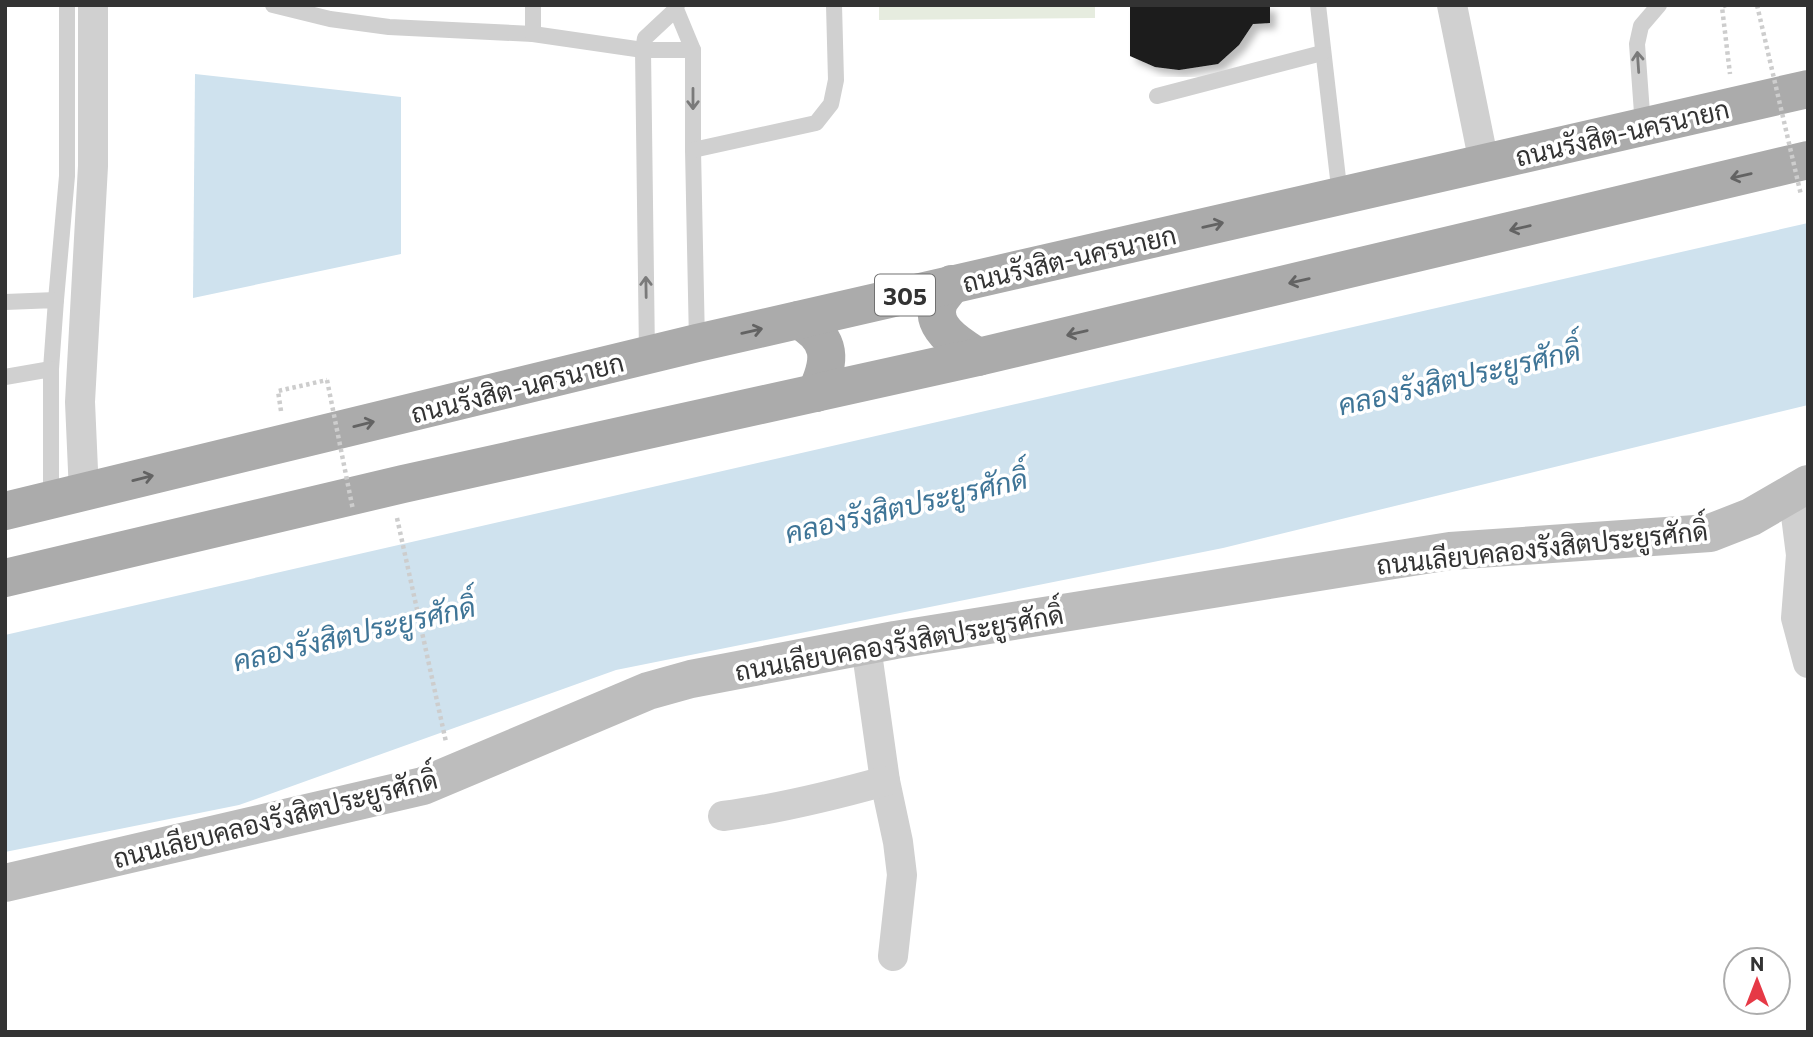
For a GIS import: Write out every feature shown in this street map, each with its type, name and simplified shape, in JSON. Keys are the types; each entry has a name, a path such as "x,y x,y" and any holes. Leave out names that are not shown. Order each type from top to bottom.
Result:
{"main road":[{"name":"ถนนรังสิต-นครนายก","path":"5,511 697,343 1808,89"},
{"path":"5,578 403,484 1804,178"},
{"path":"952,284 938,304 939,321 950,339 978,357"},
{"path":"799,320 816,329 826,349 826,371 816,393"}],"street":[{"path":"67,496 80,402 93,166 93,5"},
{"path":"1452,5 1484,163"},
{"path":"1800,488 1801,555 1796,618 1808,663"},
{"name":"ถนนเลียบคลองรังสิตประยูรศักดิ์","path":"5,883 423,786 648,691 691,679 866,646 1450,551 1710,533 1751,517 1800,488"},
{"path":"866,646 885,781 902,874 893,956"},
{"path":"723,816 796,804 885,781"}],"lane":[{"path":"66,5 67,176 51,369 67,496"},
{"path":"533,5 533,34"},
{"path":"692,150 816,123 831,104 836,80 834,5"},
{"path":"1318,5 1340,196"},
{"path":"1643,127 1637,44 1641,26 1659,5"},
{"path":"277,6 330,19 389,27 533,34 643,50 693,50"},
{"path":"647,355 643,50 645,38 677,7 693,50 692,150 697,343"},
{"path":"1157,96 1322,53"},
{"path":"5,302 56,300"},
{"path":"5,377 51,369"}],"path":[{"path":"1726,5 1722,7 1734,106"},
{"path":"1757,5 1804,178"},
{"path":"285,443 278,391 327,380 353,510"},
{"path":"400,526 448,748"}],"shaded area":[{"path":"879,5 1095,5 1095,18 879,20"}],"water":[{"path":"195,74 401,97 401,254 193,298"},
{"name":"คลองรังสิตประยูรศักดิ์","path":"1808,223 1808,405 1223,548 616,670 239,805 5,852 5,635"}],"building":[{"path":"1130,5 1270,5 1270,23 1253,24 1239,45 1218,64 1179,70 1155,67 1130,56"}]}
